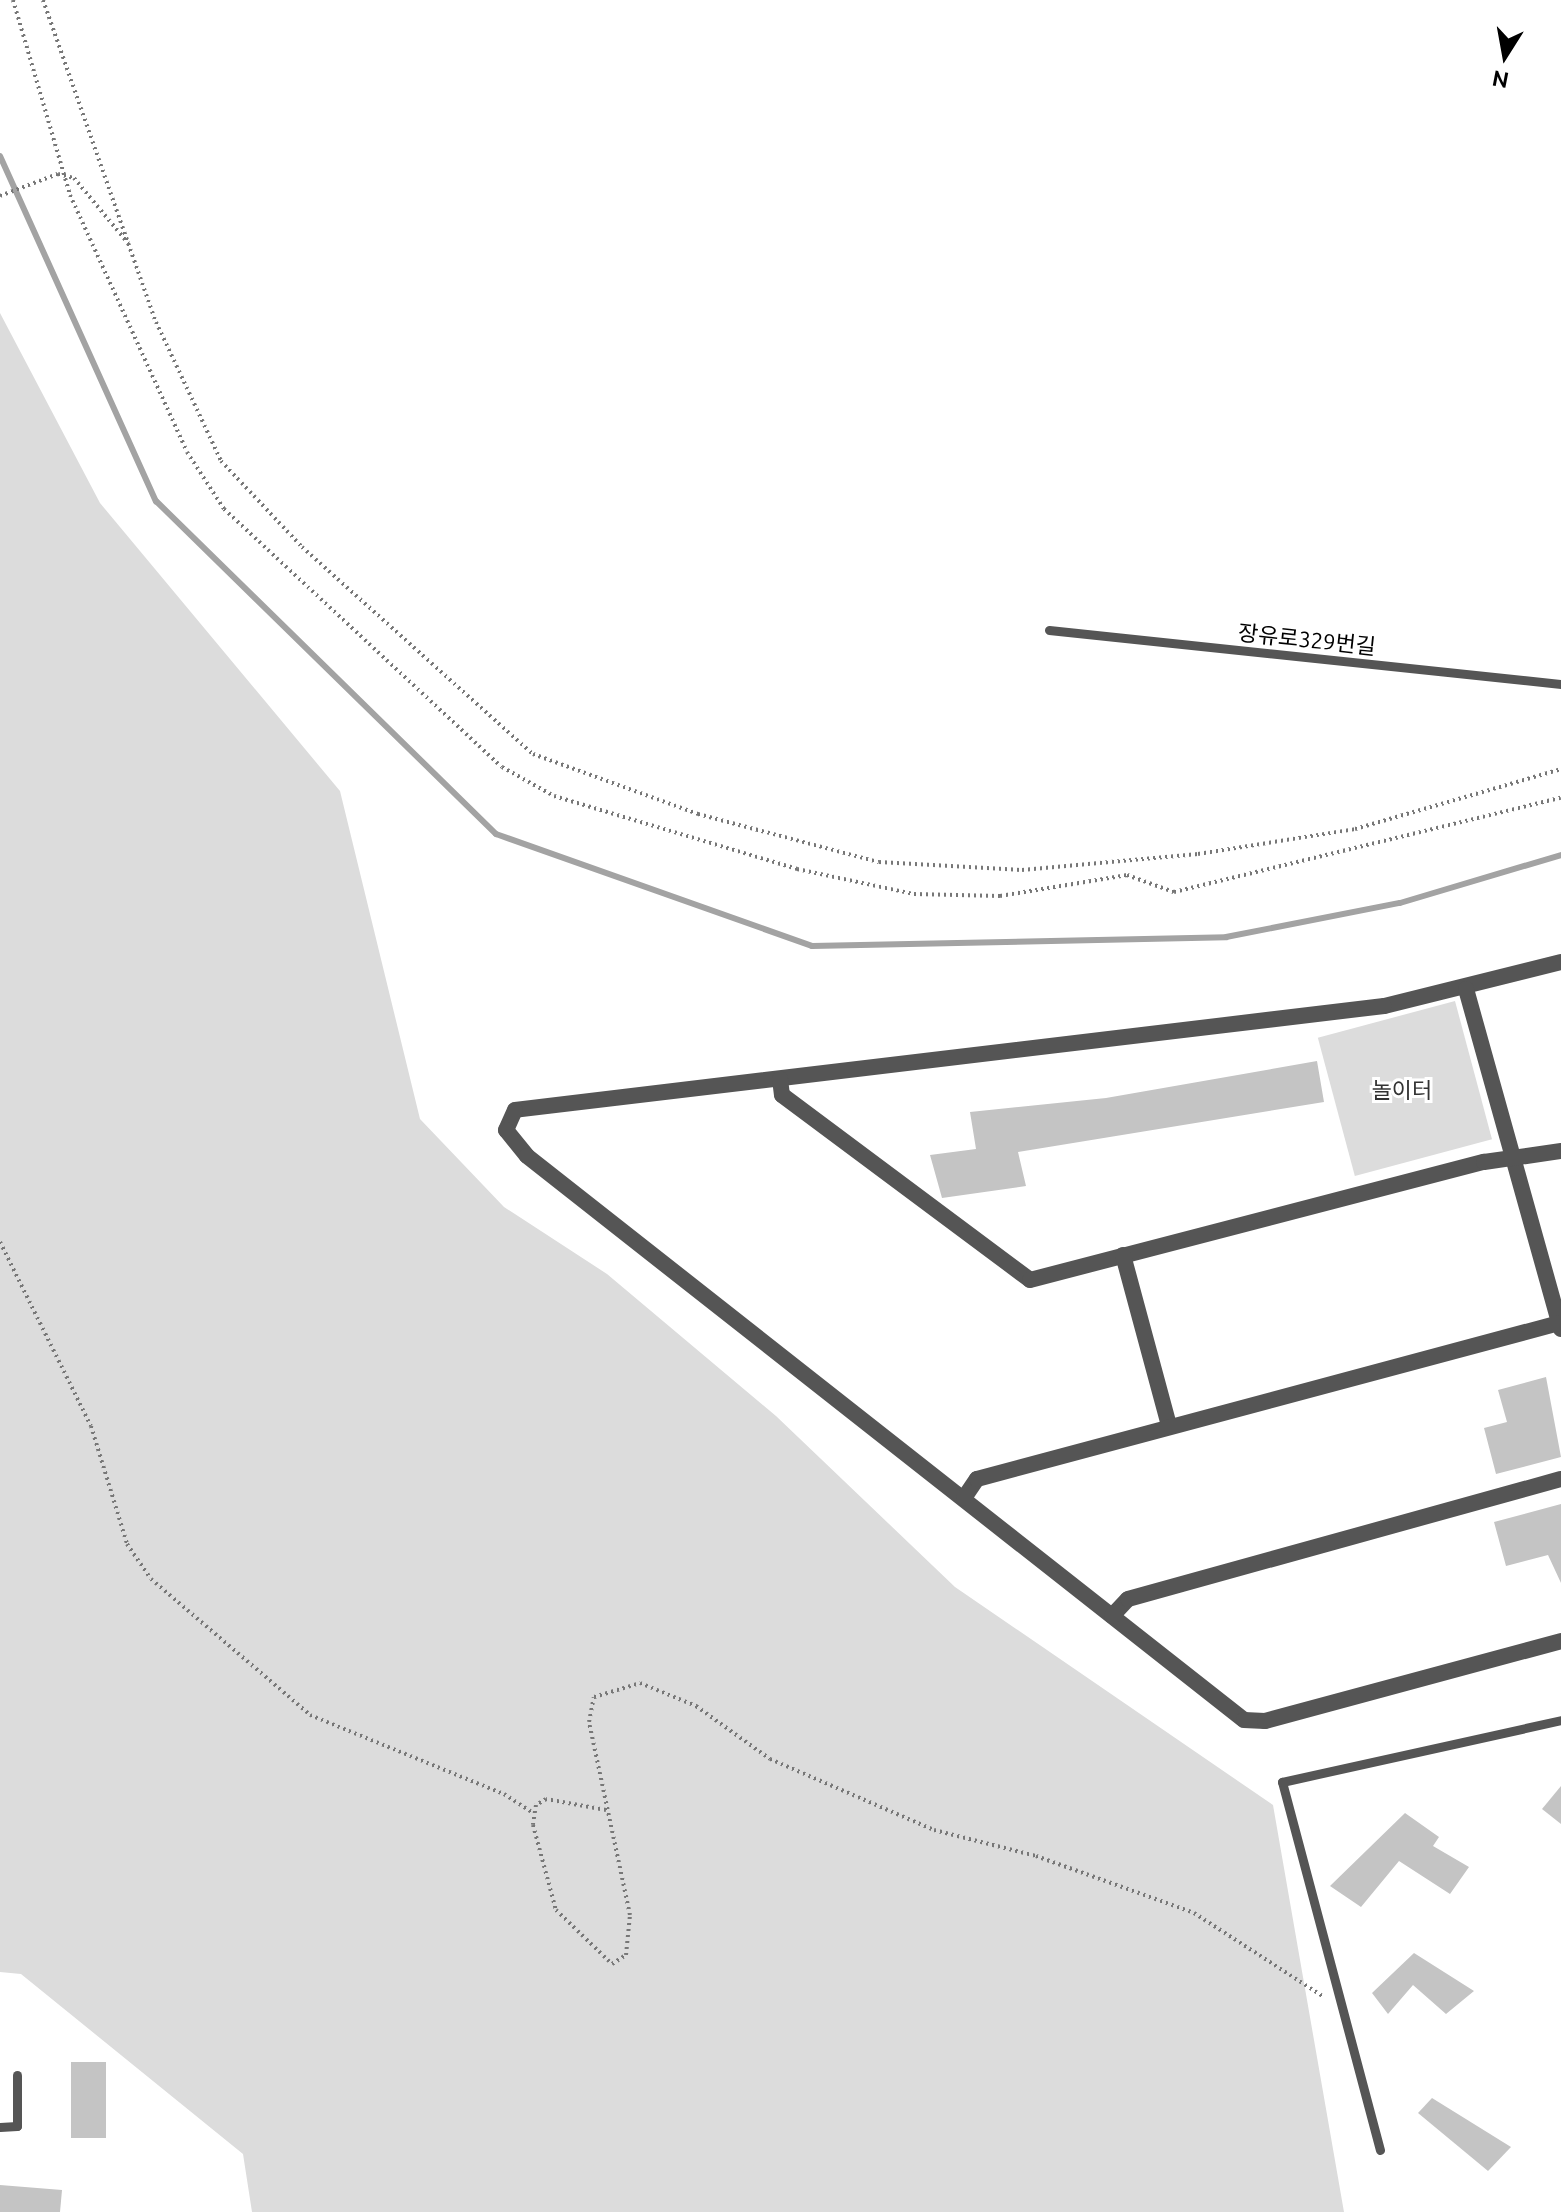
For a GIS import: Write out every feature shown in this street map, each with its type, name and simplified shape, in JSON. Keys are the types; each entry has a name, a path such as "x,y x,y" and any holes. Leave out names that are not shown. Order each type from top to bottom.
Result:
{"street":[{"path":"1561,962 1466,989 1384,1006 515,1110 506,1130 527,1156 1244,1720 1255,1720 1561,1641"},
{"path":"964,1498 977,1479 1560,1325 1520,1162 1503,1131 1466,989"},
{"path":"780,1079 782,1095 1030,1280 1484,1162 1520,1162 1561,1151"},
{"path":"1123,1255 1169,1426"},
{"path":"1112,1616 1128,1599 1561,1479"}],"lane":[{"name":"장유로329번길","path":"1049,630 1561,684"},
{"path":"1380,2150 1282,1782 1561,1720"},
{"path":"0,2127 17,2126 17,2075"}],"path":[{"path":"13,0 67,177 187,452 224,509 502,767 554,796 811,873 914,894 1000,896 1046,883 1127,875 1174,892 1561,798"},
{"path":"43,0 129,245 221,461 281,525 533,754 653,798 879,862 1022,870 1198,854 1355,829 1561,769"},
{"path":"0,196 58,174 67,177 129,245"},
{"path":"0,1242 91,1426 127,1544 151,1579 310,1715 504,1794 533,1813 556,1910 612,1964 626,1955 630,1915 589,1734 594,1697 628,1683 649,1686 696,1706 770,1759 934,1830 1036,1856 1194,1913 1276,1972 1340,2005"},
{"path":"533,1813 558,1797 606,1810"}],"green space":[{"path":"0,313 100,503 340,791 420,1119 504,1207 607,1274 776,1416 955,1587 1273,1805 1344,2212 252,2212 243,2154 21,1974 0,1972"},
{"name":"놀이터","path":"1455,1001 1492,1139 1355,1176 1318,1038"}],"building":[{"path":"1317,1061 1324,1102 1018,1152 1026,1186 942,1198 930,1155 976,1149 970,1112 1106,1098"},
{"path":"1546,1377 1561,1457 1496,1474 1484,1428 1507,1422 1498,1390"},
{"path":"1561,1504 1561,1583 1548,1555 1506,1566 1494,1522"},
{"path":"1561,1786 1561,1824 1542,1809"},
{"path":"1405,1813 1439,1837 1433,1846 1469,1867 1450,1894 1399,1861 1361,1907 1330,1886"},
{"path":"1414,1953 1474,1991 1446,2014 1413,1985 1388,2014 1372,1993"},
{"path":"71,2062 106,2062 106,2138 71,2138"},
{"path":"1432,2098 1511,2147 1488,2171 1418,2113"},
{"path":"0,2185 62,2190 60,2212 0,2212"}],"waterway":[{"path":"0,156 156,501 496,834 812,946 1226,937 1400,903 1561,855"}]}
